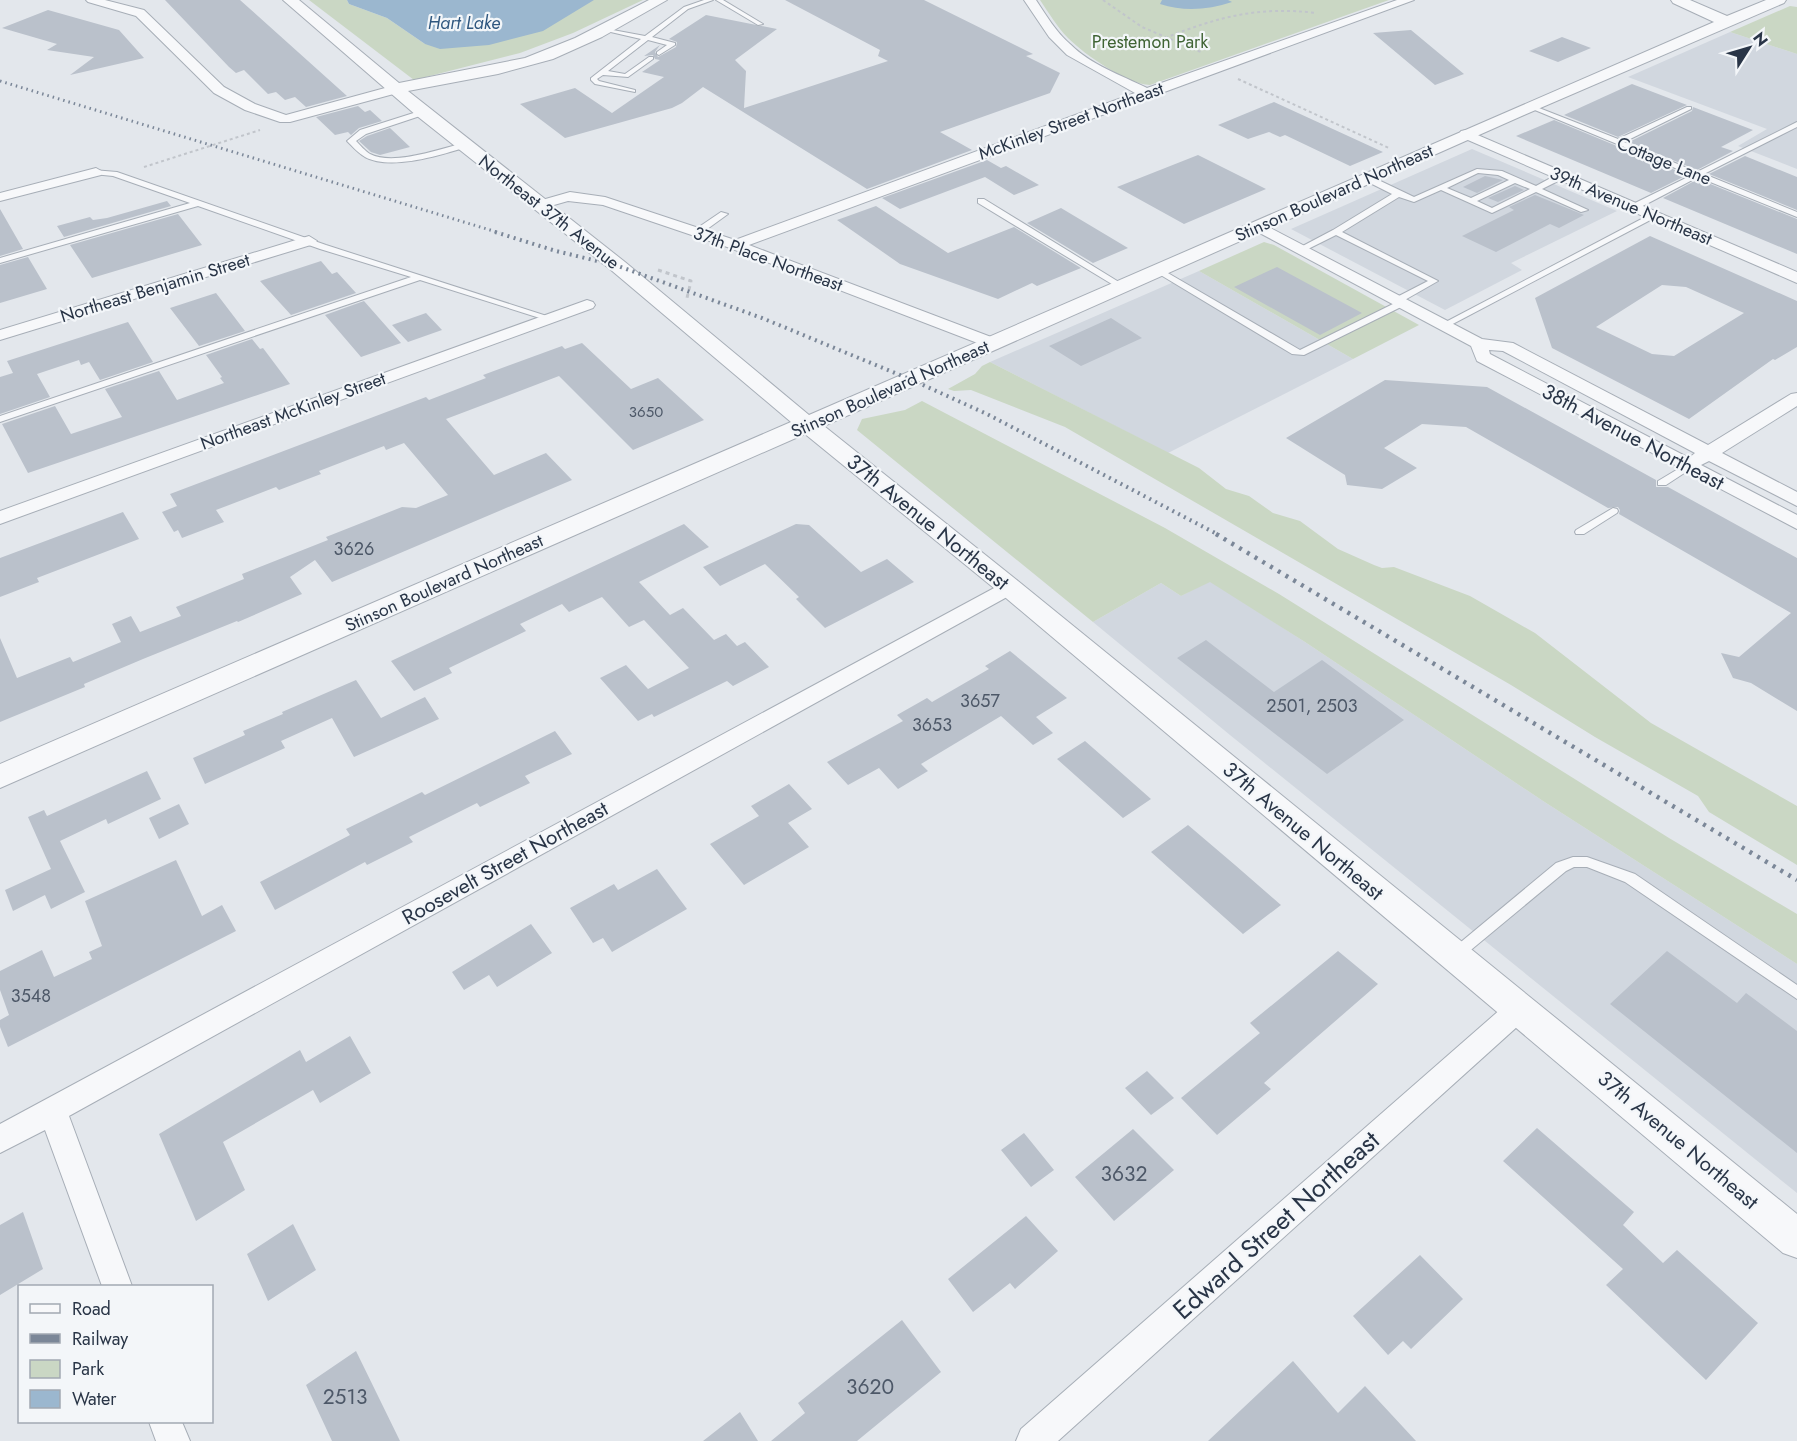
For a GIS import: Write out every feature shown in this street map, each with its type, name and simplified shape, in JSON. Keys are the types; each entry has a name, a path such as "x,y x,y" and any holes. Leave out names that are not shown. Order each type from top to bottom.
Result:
{"street":[{"path":"92,0 113,2 140,13 219,90 250,107 285,119 396,89 491,72 534,60 569,46 660,0"},
{"name":"Northeast 37th Avenue","path":"290,0 423,112 618,266 808,425"},
{"path":"1030,0 1050,30 1070,51 1103,72 1146,93"},
{"name":"McKinley Street Northeast","path":"735,245 1146,93 1408,0"},
{"path":"1678,0 1725,21"},
{"name":"Stinson Boulevard Northeast","path":"0,777 1258,228 1466,134 1725,21 1779,0"},
{"path":"1788,0 1797,3"},
{"name":"39th Avenue Northeast","path":"1466,134 1797,278"},
{"path":"0,198 96,172"},
{"name":"37th Place Northeast","path":"540,205 570,196 605,201 735,245 993,344"},
{"name":"38th Avenue Northeast","path":"1258,228 1478,343 1507,347 1797,500"},
{"name":"Northeast Benjamin Street","path":"0,335 309,241"},
{"name":"Northeast McKinley Street","path":"0,518 587,305"},
{"name":"38th Avenue Northeast","path":"1478,343 1483,357 1797,523"},
{"path":"1688,466 1797,398"},
{"name":"37th Avenue Northeast","path":"808,425 1009,588 1797,1239"},
{"name":"Roosevelt Street Northeast","path":"0,1138 1009,588"},
{"name":"Edward Street Northeast","path":"1033,1441 1519,1009"},
{"path":"52,1110 116,1285"},
{"path":"166,1423 173,1441"}],"lane":[{"path":"633,91 597,83 593,79 686,9 710,0"},
{"path":"719,0 760,24"},
{"path":"604,29 673,44 659,53"},
{"path":"600,72 626,76 651,58"},
{"name":"Cottage Lane","path":"1532,107 1797,215"},
{"path":"1618,142 1689,108"},
{"path":"423,112 363,132 351,141 367,155 388,159 446,151 464,145"},
{"path":"1634,207 1797,124"},
{"path":"1367,178 1414,200 1477,171 1498,173 1584,210"},
{"path":"96,172 114,174 323,247 549,318"},
{"path":"1440,187 1492,211 1562,176"},
{"path":"1471,201 1515,180"},
{"path":"1301,249 1336,232 1398,194"},
{"path":"981,201 1123,287"},
{"path":"0,261 200,204"},
{"path":"696,233 724,214"},
{"path":"1444,325 1654,216"},
{"path":"1158,271 1295,352 1301,352 1400,302 1434,280 1336,232"},
{"path":"0,419 421,277"},
{"path":"1662,483 1688,466"},
{"path":"1580,532 1612,511"},
{"path":"1455,956 1561,867 1573,862 1587,862 1630,878 1797,993"}],"path":[{"path":"1103,0 1142,27 1229,64"},
{"path":"1166,38 1213,19 1250,10 1276,8 1324,13"},
{"path":"1215,69 1397,152"},
{"path":"114,174 217,146 264,128"}],"shaded area":[{"path":"1730,32 1797,54 1797,169 1738,146 1767,129 1628,77"},
{"path":"1472,149 1617,211 1511,263 1522,270 1445,310 1291,229"},
{"path":"1199,271 1353,359 1168,453 990,362"},
{"path":"1210,581 1543,801 1797,964 1797,1193 1093,622 1161,583 1181,596"}],"green space":[{"path":"309,0 347,0 349,4 387,18 425,44 593,0 643,0 573,33 520,53 414,80"},
{"name":"Prestemon Park","path":"1040,0 1389,0 1150,85 1118,74 1075,45 1053,20"},
{"path":"1790,6 1797,7 1797,54 1730,32"},
{"path":"1264,242 1274,245 1419,325 1353,359 1199,271"},
{"path":"990,362 1199,468 1226,489 1249,496 1273,513 1300,521 1338,549 1382,568 1394,567 1470,596 1535,633 1651,723 1797,806 1797,865 1709,812 1698,796 1065,427 971,390 948,389 975,374 982,366"},
{"path":"922,401 1165,528 1279,594 1669,838 1797,914 1797,964 1543,801 1305,642 1210,582 1181,596 1161,583 1093,622 857,430 862,419 905,410"}],"water":[{"name":"Hart Lake","path":"347,0 594,0 543,31 489,45 440,49 425,44 387,18 349,4"},
{"path":"1162,0 1228,0 1232,2 1214,7 1187,9 1160,4"}],"building":[{"path":"165,0 240,0 347,96 306,107 295,97 285,100 276,92 268,94 244,70 236,73 229,67"},
{"path":"785,0 924,0 1033,54 1026,56 1060,73 1050,93 940,132 972,150 867,189 703,87 672,108 565,138 520,104 575,88 612,113 664,77 642,72 660,60 655,59 653,55 644,56 660,45 655,52 658,57 676,47 677,42 669,39 706,15 777,29 735,60 746,71 744,108 888,61 878,56 880,50"},
{"path":"48,10 119,30 144,58 70,75 94,57 47,50 57,44 2,28"},
{"path":"1411,30 1464,74 1435,85 1373,33"},
{"path":"1562,37 1591,48 1558,62 1529,51"},
{"path":"1632,84 1687,105 1618,137 1564,115"},
{"path":"1274,102 1383,152 1350,166 1285,135 1280,137 1269,132 1248,139 1218,125"},
{"path":"358,106 365,112 370,110 382,121 359,128 351,135 348,132 335,135 316,117"},
{"path":"1693,107 1753,130 1721,147 1733,151 1697,170 1629,142 1692,111"},
{"path":"1554,120 1687,175 1651,193 1516,136"},
{"path":"390,128 410,147 380,155 371,152 359,141 367,136"},
{"path":"1198,155 1266,189 1184,224 1117,187"},
{"path":"1745,156 1797,177 1797,210 1709,174"},
{"path":"987,160 1001,168 1006,166 1039,185 1014,195 985,177 900,209 882,198"},
{"path":"1485,176 1503,180 1477,193 1463,187"},
{"path":"1698,179 1797,219 1797,254 1663,198"},
{"path":"1515,186 1524,190 1498,202 1488,198"},
{"path":"1535,195 1584,215 1559,228 1550,224 1496,252 1462,236 1514,210 1509,207"},
{"path":"167,201 171,206 64,237 57,226 90,217 93,220 107,218"},
{"path":"876,206 948,253 1014,227 1081,268 1037,286 1032,283 998,299 900,264 837,220"},
{"path":"1061,208 1128,248 1093,263 1027,223"},
{"path":"0,209 23,249 0,256"},
{"path":"178,214 202,245 92,278 70,245"},
{"path":"1650,236 1797,301 1797,347 1773,359 1689,419 1552,348 1535,298","holes":["1662,285 1686,287 1744,313 1674,356 1652,354 1596,327"]},
{"path":"28,257 47,289 0,303 0,265"},
{"path":"321,261 332,274 337,272 356,293 291,315 260,281"},
{"path":"1277,267 1362,313 1320,335 1234,287"},
{"path":"216,293 245,331 199,346 170,308"},
{"path":"364,301 401,343 361,357 325,315"},
{"path":"426,313 442,330 408,342 392,325"},
{"path":"1111,318 1142,338 1081,366 1049,346"},
{"path":"128,322 153,362 100,380 89,362 81,365 79,360 37,374 50,397 0,414 0,377 13,373 7,361"},
{"path":"252,339 260,349 263,348 290,384 28,473 2,424 55,406 71,434 122,417 105,389 159,371 177,400 224,383 206,355"},
{"path":"582,343 631,389 658,378 704,420 633,450 559,376 446,419 494,475 546,453 572,480 332,582 315,560 290,577 302,594 84,684 85,687 0,722 0,638 17,678 70,657 73,662 121,642 112,624 131,616 140,632 181,616 176,607 244,579 242,574 328,540 326,537 402,507 416,508 448,495 404,443 386,450 384,446 319,471 321,474 279,490 276,487 216,510 224,522 182,538 178,530 174,532 162,512 177,506 170,494 426,397 429,400 486,378 483,375 562,346 565,349"},
{"path":"1385,380 1487,387 1656,480 1656,487 1668,487 1797,558 1797,711 1751,683 1733,678 1721,653 1739,657 1791,613 1619,514 1618,507 1608,508 1466,427 1422,424 1384,448 1417,468 1382,489 1347,485 1345,475 1286,438"},
{"path":"123,512 139,539 37,578 39,582 0,597 0,558"},
{"path":"684,524 709,547 639,582 670,615 683,608 714,640 726,634 737,646 745,642 769,667 733,686 727,681 654,717 652,714 638,721 600,678 626,665 648,689 689,668 644,620 629,627 602,597 569,612 562,604 520,624 526,631 449,668 452,673 414,691 391,661"},
{"path":"796,524 809,525 861,572 887,559 914,582 825,628 796,599 799,597 765,564 720,586 703,567"},
{"path":"1206,640 1274,692 1322,660 1404,720 1327,774 1177,658"},
{"path":"1010,651 1067,698 1036,717 1053,733 1033,745 1001,716 921,764 928,771 898,789 879,768 848,785 827,762 903,721 897,715 927,698 932,702 989,669 985,666"},
{"path":"356,680 381,718 425,697 439,719 354,757 332,718 281,741 285,748 205,784 193,758 245,735 243,731 283,714 282,712"},
{"path":"555,731 572,754 525,776 530,783 480,807 477,803 409,837 413,842 367,865 365,862 275,910 260,882 350,835 346,829 422,792 425,795"},
{"path":"1085,741 1151,799 1123,818 1057,759"},
{"path":"147,771 161,799 108,824 106,819 60,841 85,892 51,909 45,895 13,911 5,890 51,869 28,817 44,810 47,816"},
{"path":"789,784 812,809 788,823 809,847 744,885 710,844 759,816 751,806"},
{"path":"179,804 189,824 159,839 149,818"},
{"path":"1188,825 1281,905 1243,934 1151,852"},
{"path":"176,860 202,916 222,905 236,931 8,1047 0,1027 0,1020 9,1015 0,990 0,971 42,950 54,977 92,959 89,952 102,946 85,901"},
{"path":"657,869 687,909 612,952 603,938 593,943 570,908 614,884 618,890"},
{"path":"531,924 552,953 497,987 489,975 464,990 452,972"},
{"path":"1338,951 1378,984 1264,1083 1271,1089 1217,1135 1181,1098 1260,1033 1250,1023"},
{"path":"1667,951 1737,1003 1746,993 1797,1031 1797,1153 1610,1004"},
{"path":"350,1036 371,1073 320,1103 313,1090 223,1142 245,1190 196,1221 159,1134 300,1050 306,1062"},
{"path":"1147,1071 1174,1098 1151,1115 1125,1088"},
{"path":"1537,1128 1634,1212 1623,1225 1663,1263 1677,1250 1758,1323 1706,1380 1606,1285 1623,1269 1503,1161"},
{"path":"1133,1129 1174,1170 1114,1221 1075,1177"},
{"path":"1024,1133 1054,1170 1031,1187 1001,1150"},
{"path":"23,1212 43,1269 0,1295 0,1225"},
{"path":"1026,1216 1058,1251 1015,1289 1010,1283 973,1312 948,1279"},
{"path":"293,1224 316,1270 268,1301 247,1254"},
{"path":"1420,1255 1463,1299 1411,1349 1403,1341 1388,1355 1353,1316"},
{"path":"902,1320 941,1372 857,1441 771,1441 805,1413 798,1403"},
{"path":"356,1351 400,1441 332,1441 306,1385"},
{"path":"1293,1361 1338,1413 1365,1386 1416,1441 1208,1441"},
{"path":"740,1412 758,1441 703,1441"}],"railway":[{"path":"0,81 500,233"},
{"path":"495,232 556,251 618,266 762,318 912,380 987,414 1219,535"},
{"path":"1216,534 1797,880"}]}
